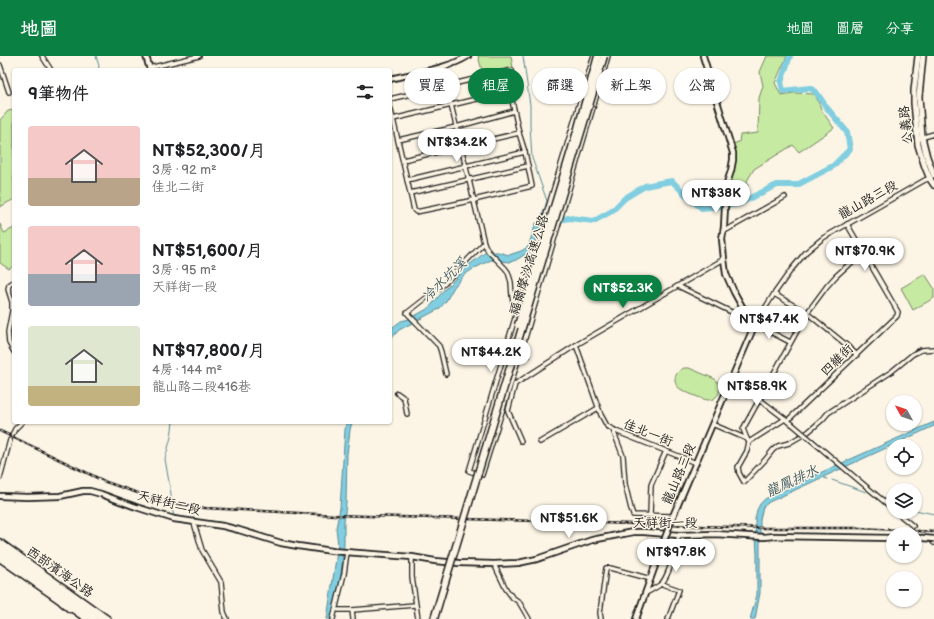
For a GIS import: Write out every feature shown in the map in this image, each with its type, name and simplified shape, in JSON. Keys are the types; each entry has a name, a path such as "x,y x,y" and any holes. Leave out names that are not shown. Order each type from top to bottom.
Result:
{"highway":[{"name":"福爾摩沙高速公路","path":"430,619 578,128 598,56"},
{"name":"福爾摩沙高速公路","path":"434,619 604,56"},
{"path":"0,548 102,619"},
{"path":"0,554 94,619"},
{"path":"33,577 70,609"},
{"path":"59,584 102,619"}],"main road":[{"name":"公義路","path":"918,56 914,103 920,138"},
{"name":"公義路","path":"923,56 919,97 920,138 918,145 933,177"},
{"path":"933,177 934,185"},
{"name":"西部濱海公路","path":"0,542 108,619"},
{"name":"西部濱海公路","path":"0,560 86,619"}],"street":[{"path":"42,56 50,68"},
{"path":"146,56 149,68"},
{"path":"153,68 199,56"},
{"path":"392,79 442,67 468,56"},
{"path":"594,56 469,471 482,475 523,345 608,56"},
{"path":"703,56 733,153 731,171 726,186 724,202 722,239 726,274 750,321"},
{"path":"0,64 9,92"},
{"path":"591,65 605,67"},
{"path":"392,99 404,96"},
{"path":"393,119 468,101"},
{"path":"392,115 414,210 416,212 532,186 512,104"},
{"path":"452,105 484,244 488,251 508,272 516,315 527,356"},
{"path":"398,140 514,112"},
{"path":"402,160 519,133"},
{"path":"920,138 934,134"},
{"path":"407,180 525,152"},
{"path":"410,193 528,166"},
{"path":"560,169 574,172"},
{"name":"公義路","path":"933,177 934,190"},
{"name":"龍山路三段","path":"636,619 665,538 712,424 756,324 774,294 806,252 823,238 933,177"},
{"path":"723,230 786,197"},
{"path":"846,224 864,253 836,276 807,313 743,429 748,441 747,451 738,467 744,482 765,460 772,450 778,446 789,443 808,432 828,413 891,372 913,354 921,350 934,349"},
{"path":"540,235 554,238"},
{"path":"446,374 441,352 438,346 407,313 444,284 484,244"},
{"name":"四維街","path":"748,441 786,420 897,316 898,312 864,253"},
{"path":"521,441 508,411 515,384 576,345 724,259"},
{"path":"12,283 9,285 8,289 12,302"},
{"path":"678,286 790,342"},
{"path":"774,294 807,313 857,354"},
{"path":"520,303 534,307"},
{"path":"12,311 8,332 9,343 12,348"},
{"name":"佳北一街","path":"576,345 598,408 607,426 613,430 696,463"},
{"path":"733,376 886,503"},
{"path":"497,379 511,382"},
{"path":"397,392 404,398 406,414"},
{"path":"540,442 598,408"},
{"path":"12,435 20,424"},
{"path":"712,424 748,441"},
{"path":"483,428 496,431"},
{"path":"613,430 622,456 625,484 631,509 634,514 674,516"},
{"path":"0,478 10,440"},
{"path":"650,515 650,486 666,451"},
{"name":"天祥街二段","path":"0,496 60,496 90,491 174,519 223,526 281,543 332,551 346,551"},
{"path":"904,519 913,526"},
{"path":"194,523 202,550 220,582 224,612 227,619"},
{"name":"天祥街一段","path":"412,557 459,563 518,563 537,559 592,540 633,532 679,535 715,534 764,537 886,538"},
{"path":"646,593 662,584 671,564 679,535"},
{"path":"922,538 934,541"},
{"path":"333,619 344,574 346,551 412,557 412,577 418,619"},
{"path":"494,564 506,589 512,597 519,602 529,619"},
{"path":"602,619 600,612 606,568 651,580"},
{"path":"662,584 679,590 668,619"},
{"path":"338,610 415,605"},
{"path":"352,610 353,619"}],"green space":[{"path":"478,56 511,56 513,68 481,68"},
{"path":"767,56 787,56 775,83 781,95 794,93 815,94 822,111 834,128 799,152 793,145 754,169 747,181 748,186 738,189 728,189 732,173 732,144 739,142 740,135 758,133 759,98 763,86 760,72"},
{"path":"12,110 12,200 0,207 0,120 8,111"},
{"path":"0,224 4,233 12,229 12,267 9,269 0,263"},
{"path":"925,274 934,288 934,298 913,310 901,288"},
{"path":"684,368 689,368 715,379 720,387 720,391 717,396 706,400 679,388 675,382 675,379 679,371"}],"water":[{"path":"543,222 535,245 531,251 510,262 491,260 473,269 464,275 439,309 399,330 392,338 393,327 401,321 409,319 429,308 444,290 469,265 486,252 498,252 509,255 528,247 536,223"},
{"path":"934,422 934,426 906,439 896,439 914,431 922,431 922,427"},
{"path":"346,424 352,424 347,454 344,545 340,585 332,619 327,619 338,545 336,528 340,508"},
{"path":"886,443 886,448 769,502 763,507 760,519 760,593 755,619 750,619 757,595 755,519 760,504 772,495"}],"waterway":[{"path":"96,56 98,68"},
{"path":"523,56 530,105 532,158 547,201 540,223"},
{"name":"冷水坑溪","path":"554,221 569,218 594,221 612,211 625,198 645,186 672,181 690,199 702,208 738,204 777,185 797,185 833,166 850,149 847,132 816,92 810,88 783,91 781,82 790,56"},
{"path":"173,424 165,459 171,494 171,509 174,516"},
{"name":"龍鳳排水","path":"822,477 827,479"},
{"path":"832,480 866,492"},
{"path":"922,511 934,514"}],"tunnel":[{"path":"913,526 929,539"}],"railway":[{"path":"0,431 106,482 153,498 205,508 335,515 764,528 860,528 934,532"}]}
